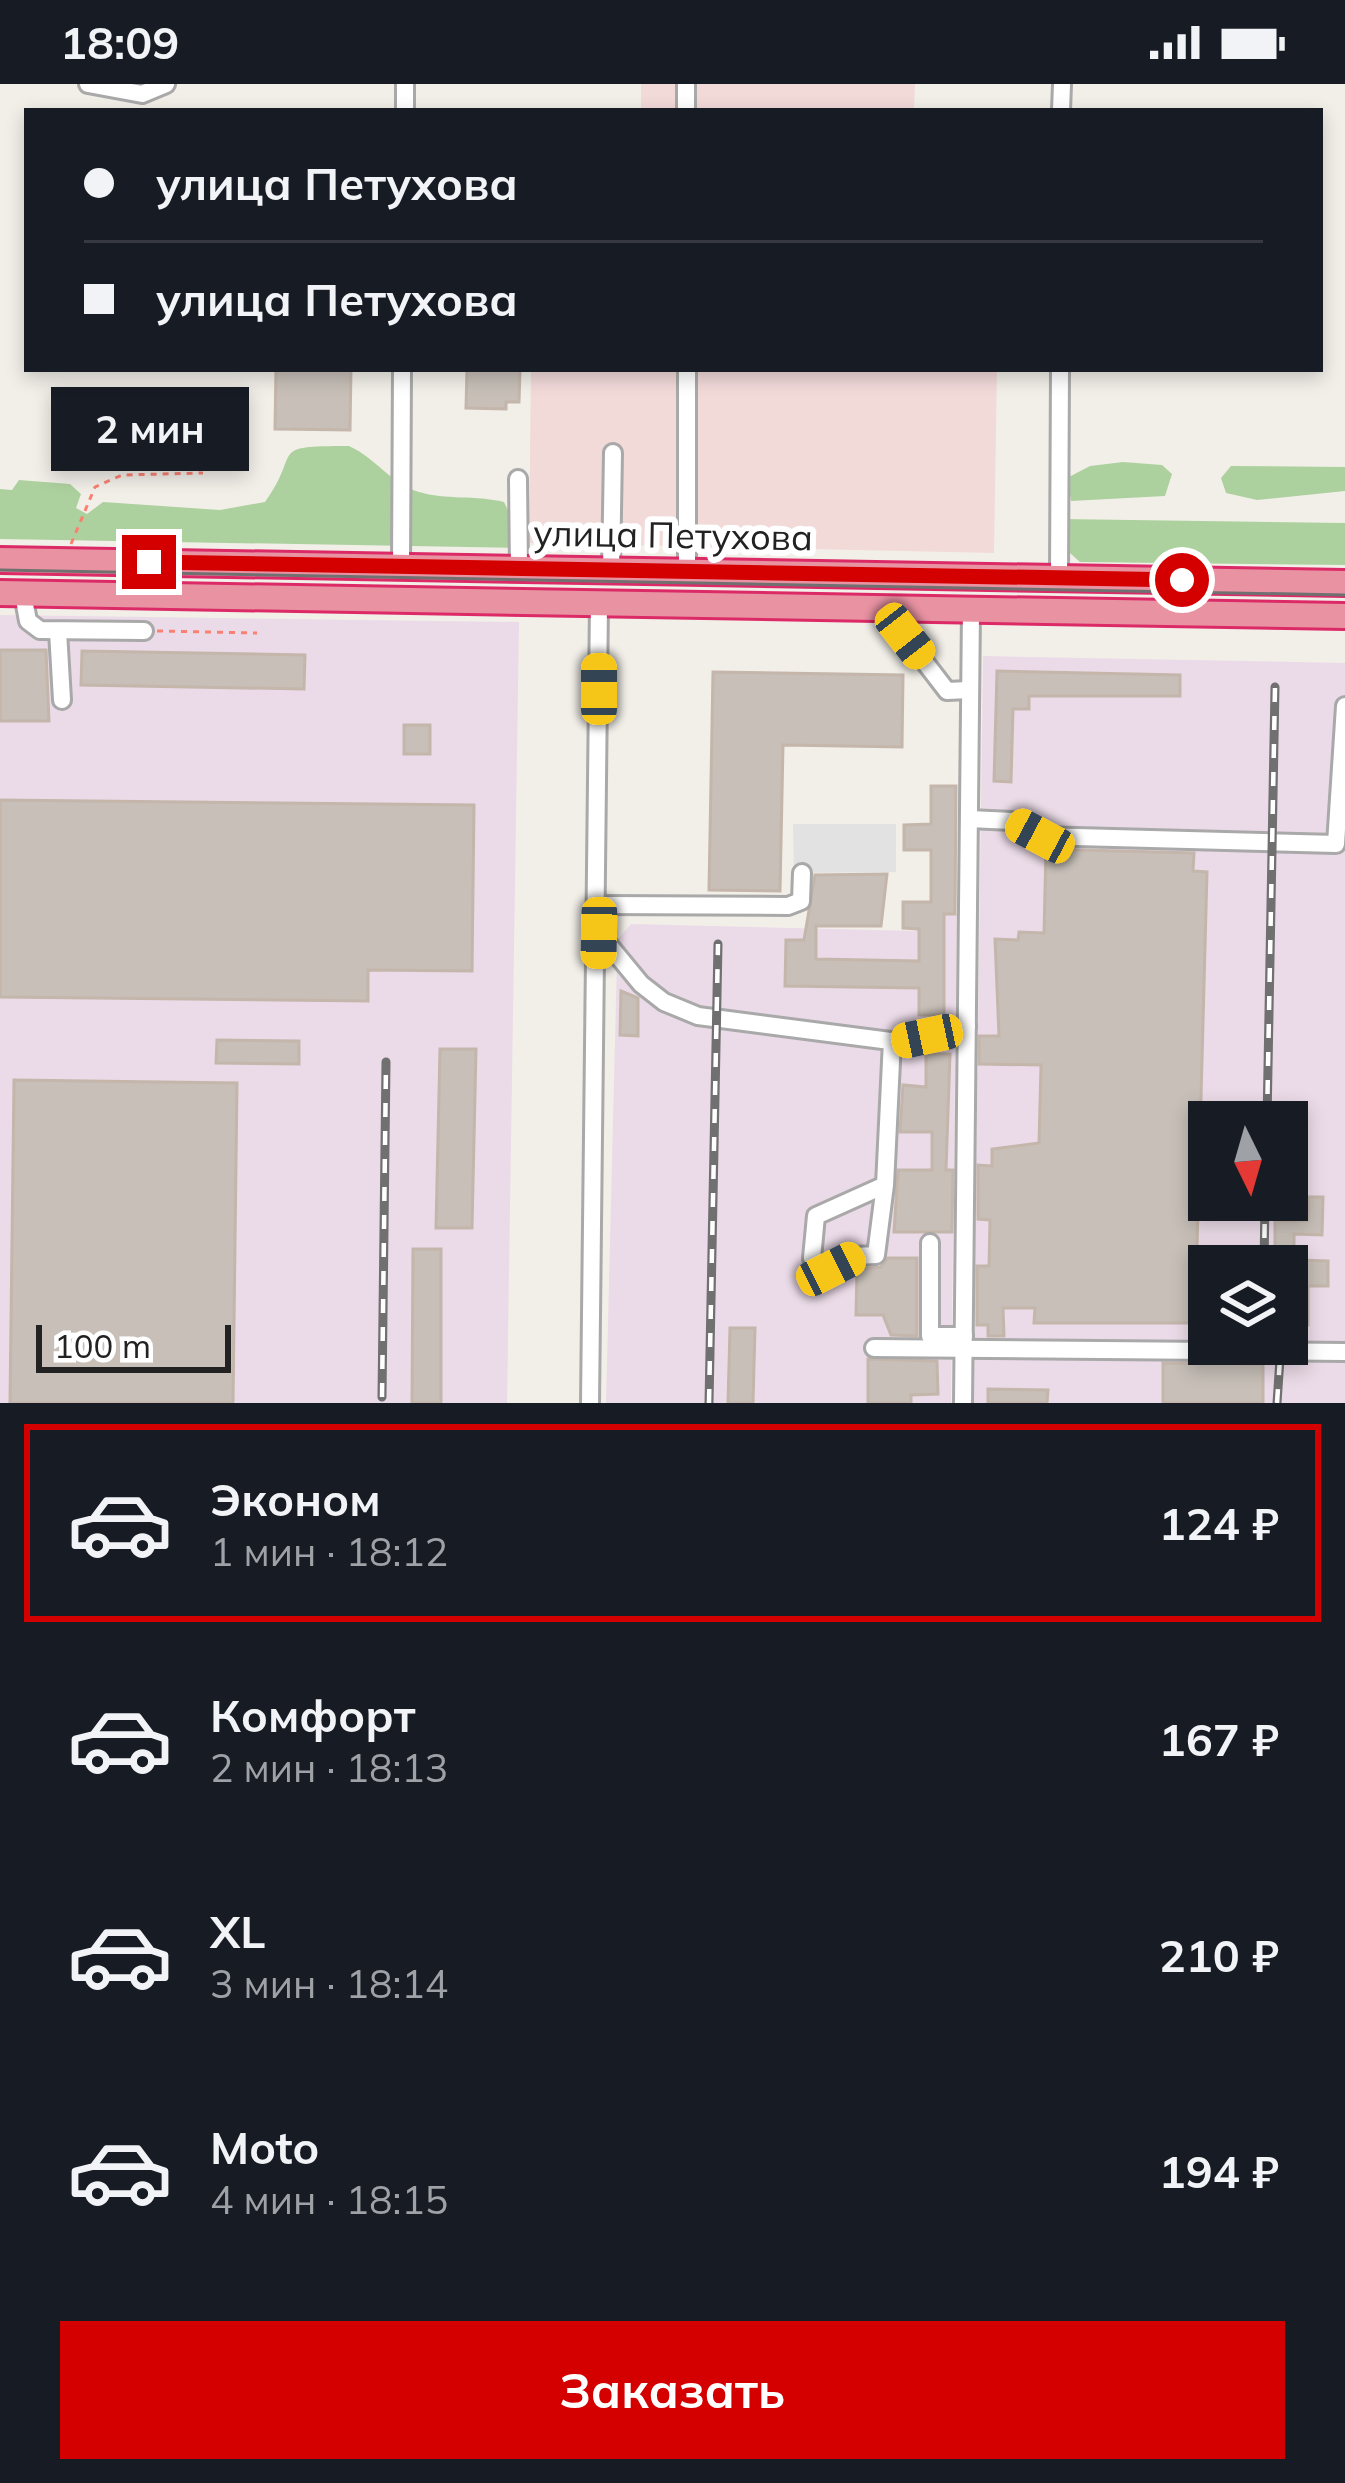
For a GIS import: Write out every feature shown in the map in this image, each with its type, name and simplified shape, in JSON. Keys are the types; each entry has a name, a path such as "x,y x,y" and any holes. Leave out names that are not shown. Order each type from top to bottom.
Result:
{"highway":[{"name":"улица Петухова","path":"0,560 1345,583"},
{"path":"1145,614 1146,580"},
{"path":"1252,581 1249,602 1255,615"},
{"name":"улица Петухова","path":"11,594 1345,616"}],"street":[{"path":"88,84 142,94 166,84"},
{"path":"401,567 402,372"},
{"path":"687,372 687,572"},
{"path":"1060,372 1060,578"},
{"path":"611,571 613,453"},
{"path":"518,479 518,569"},
{"path":"11,594 28,621 40,629 144,631"},
{"path":"590,1403 599,933 599,603"},
{"path":"884,609 947,691 969,691"},
{"path":"963,1403 971,610"},
{"path":"58,631 62,700"},
{"path":"968,819 1012,821 1040,836 1336,844 1345,706"},
{"path":"598,905 788,906 801,901 802,873"},
{"path":"599,933 641,984 664,1002 698,1016 892,1041 967,1026"},
{"path":"885,1185 816,1216 812,1258 831,1269 854,1256 876,1255 885,1185 892,1041"},
{"path":"930,1243 930,1336 964,1343"},
{"path":"874,1348 964,1343 1345,1352"}],"path":[{"path":"65,561 95,487 122,475 203,473"},
{"path":"144,631 257,633"}],"shaded area":[{"path":"641,84 915,84 914,108 641,108"},
{"path":"531,372 997,372 994,553 529,543"},
{"path":"0,615 519,622 507,1403 0,1403"},
{"path":"983,656 1345,663 1345,1403 973,1403"},
{"path":"793,824 896,824 896,872 794,873"},
{"path":"957,914 951,1403 606,1403 617,960 623,951 616,941 631,924 915,931 916,915"}],"green space":[{"path":"349,446 419,492 504,502 526,548 0,539 0,489 12,490 19,480 70,484 81,494 76,508 87,514 103,502 220,510 265,502 296,450"},
{"path":"1162,465 1172,474 1165,496 1071,501 1067,478 1090,466"},
{"path":"1231,466 1345,467 1345,491 1257,500 1226,493 1221,478"},
{"path":"1062,519 1345,523 1345,565 1080,562 1062,546"}],"building":[{"path":"276,372 351,372 350,430 275,429"},
{"path":"467,372 520,372 519,402 506,402 506,409 466,408"},
{"path":"181,424 231,426 230,452 180,449"},
{"path":"0,650 46,650 49,721 0,721"},
{"path":"82,651 305,655 304,689 81,685"},
{"path":"997,671 1180,675 1180,696 1029,696 1029,709 1013,709 1011,782 994,781"},
{"path":"713,672 903,675 902,747 783,745 780,891 709,890"},
{"path":"404,725 430,725 430,754 404,754"},
{"path":"931,786 956,786 955,914 944,914 944,1015 919,1015 919,988 785,986 786,940 804,940 815,875 887,874 881,926 816,926 816,959 919,961 919,929 903,928 903,902 931,902 931,850 904,850 904,825 931,824"},
{"path":"0,800 474,805 472,971 368,970 368,1001 0,997"},
{"path":"1046,849 1194,853 1193,871 1207,872 1201,1101 1188,1101 1188,1221 1198,1221 1197,1245 1188,1245 1188,1323 1034,1323 1035,1308 1003,1308 1004,1336 988,1336 988,1325 977,1325 977,1266 989,1266 990,1220 978,1219 978,1165 992,1166 992,1149 1039,1143 1041,1065 979,1064 979,1036 999,1036 995,939 1018,940 1019,932 1044,933"},
{"path":"621,991 638,998 638,1036 620,1035"},
{"path":"217,1040 299,1041 299,1064 216,1063"},
{"path":"440,1049 476,1049 472,1228 436,1228"},
{"path":"926,1054 950,1054 946,1170 953,1170 952,1232 894,1232 898,1170 932,1170 932,1132 900,1132 903,1085 926,1087"},
{"path":"14,1080 237,1083 233,1403 10,1403"},
{"path":"1309,1197 1323,1197 1322,1235 1294,1234 1294,1245 1275,1245 1275,1221 1308,1221"},
{"path":"413,1249 441,1249 441,1403 412,1403"},
{"path":"888,1258 917,1258 917,1336 891,1335 883,1315 856,1315 857,1269 881,1267"},
{"path":"1308,1260 1328,1261 1328,1286 1308,1286"},
{"path":"730,1328 755,1328 753,1403 728,1403"},
{"path":"868,1359 937,1361 938,1394 911,1395 911,1403 868,1403"},
{"path":"1163,1363 1263,1365 1263,1403 1163,1403"},
{"path":"988,1389 1048,1390 1047,1403 988,1403"}],"tram line":[{"path":"0,570 1345,595"}],"railway":[{"path":"1267,1101 1275,687"},
{"path":"709,1403 718,944"},
{"path":"382,1397 386,1062"},
{"path":"1264,1245 1265,1221"},
{"path":"1277,1403 1280,1365"}],"route":[{"path":"149,562 1182,580"}]}
